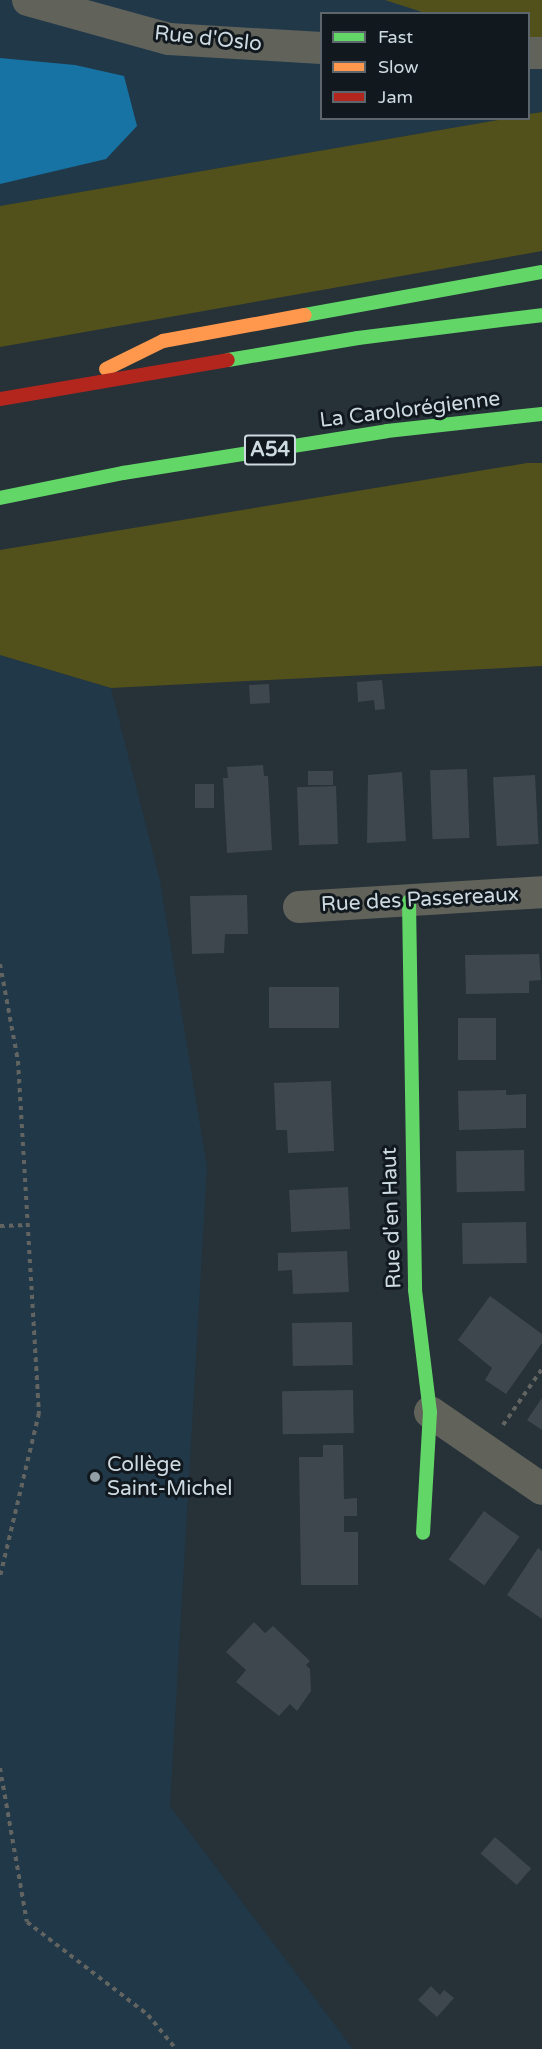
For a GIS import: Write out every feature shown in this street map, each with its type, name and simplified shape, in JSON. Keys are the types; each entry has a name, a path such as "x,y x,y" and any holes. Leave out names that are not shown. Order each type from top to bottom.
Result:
{"main road":[{"path":"74,384 163,341 542,272"},
{"path":"0,399 74,384 358,338 542,315"},
{"name":"La Carolorégienne","path":"0,498 123,473 387,432 542,414"},
{"name":"Rue d'en Haut","path":"409,901 415,1290 430,1412 423,1533"}],"street":[{"name":"Rue d'Oslo","path":"28,0 169,39 320,48"},
{"name":"Rue des Passereaux","path":"299,907 542,892"},
{"path":"430,1412 542,1489"}],"path":[{"path":"0,964 18,1060 39,1413 0,1577"},
{"path":"0,1226 28,1225"},
{"path":"485,1450 542,1369"},
{"path":"0,1768 27,1922 148,2015 176,2049"}],"shaded area":[{"path":"0,0 542,0 542,112 530,114 530,12 320,12 320,120 498,120 0,206"},
{"path":"385,0 542,0 542,39 530,39 530,12 422,12"},
{"path":"542,112 542,251 0,347 0,206 498,120 530,120 530,114"},
{"path":"527,463 542,463 542,666 111,688 0,655 0,550"},
{"name":"Collège Saint-Michel","path":"0,655 111,688 160,881 207,1167 170,1806 353,2049 0,2049"}],"water":[{"path":"0,58 75,65 124,76 137,126 106,159 0,184"}],"building":[{"path":"382,680 385,709 375,710 374,700 358,702 357,682"},
{"path":"269,684 270,703 250,704 249,685"},
{"path":"263,765 264,776 268,776 272,850 227,853 223,778 228,778 227,767"},
{"path":"467,769 469,838 432,839 430,770"},
{"path":"308,771 333,771 333,785 308,785"},
{"path":"402,772 406,841 367,843 368,775"},
{"path":"535,775 539,844 497,846 493,777"},
{"path":"195,784 214,784 214,808 195,808"},
{"path":"336,786 338,844 299,845 297,787"},
{"path":"247,895 248,934 225,934 224,953 192,954 190,896"},
{"path":"539,954 541,980 529,981 529,993 466,994 465,955"},
{"path":"269,987 339,987 339,1028 269,1028"},
{"path":"458,1018 496,1018 496,1060 458,1060"},
{"path":"331,1081 334,1151 288,1153 287,1130 276,1130 274,1083"},
{"path":"506,1090 506,1095 526,1094 526,1128 459,1130 458,1091"},
{"path":"524,1150 525,1191 457,1192 456,1151"},
{"path":"348,1187 350,1229 291,1232 289,1190"},
{"path":"526,1222 527,1263 463,1264 462,1223"},
{"path":"347,1251 349,1292 293,1294 292,1270 278,1271 278,1253"},
{"path":"490,1296 542,1334 542,1343 506,1394 485,1380 492,1368 458,1340"},
{"path":"352,1322 353,1365 293,1366 292,1323"},
{"path":"353,1390 354,1433 283,1434 282,1391"},
{"path":"542,1398 542,1430 527,1420"},
{"path":"323,1445 343,1445 344,1499 357,1498 357,1516 344,1516 344,1532 358,1532 358,1585 301,1585 299,1457 323,1457"},
{"path":"484,1511 520,1537 484,1585 449,1560"},
{"path":"538,1548 542,1551 542,1619 507,1595"},
{"path":"254,1622 265,1633 273,1626 310,1661 306,1665 310,1669 311,1691 297,1711 290,1704 279,1716 236,1682 246,1670 226,1652"},
{"path":"495,1837 531,1868 517,1885 481,1854"},
{"path":"431,1986 440,1995 444,1990 454,1998 437,2017 418,2000"}],"traffic: fast":[{"path":"305,315 542,272"},
{"path":"228,360 358,338 542,315"},
{"path":"0,498 123,473 387,431 542,414"},
{"path":"409,901 415,1290 430,1412 423,1533"}],"traffic: slow":[{"path":"106,369 163,341 305,315"}],"traffic: jam":[{"path":"0,399 228,360"}],"place":[{"name":"Collège Saint-Michel","path":"95,1477"}]}
